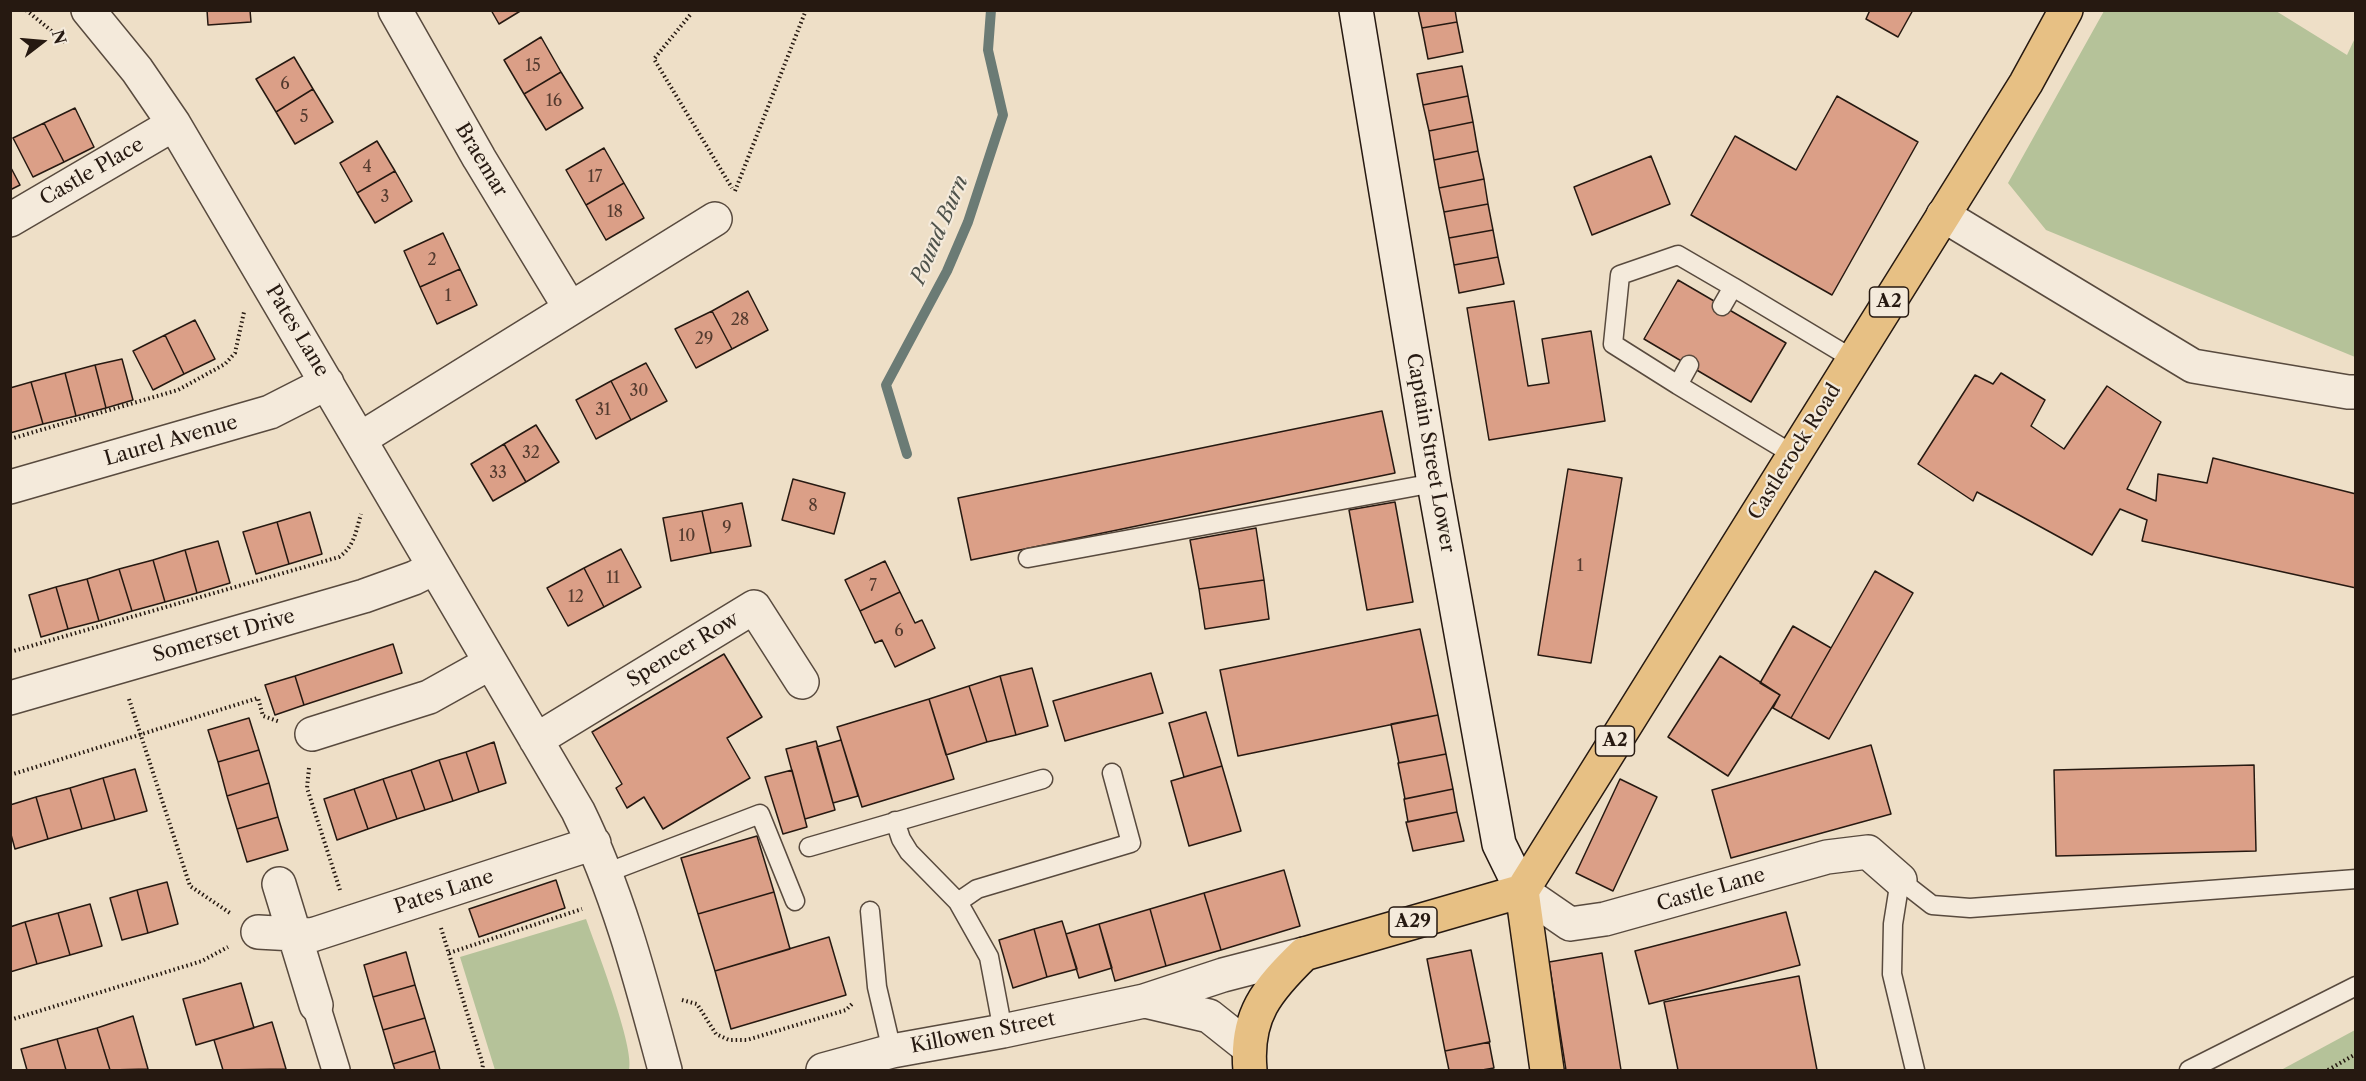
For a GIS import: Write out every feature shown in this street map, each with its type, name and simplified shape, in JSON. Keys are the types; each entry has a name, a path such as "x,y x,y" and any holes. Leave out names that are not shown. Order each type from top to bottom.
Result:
{"main road":[{"name":"Castlerock Road","path":"1522,891 2026,83 2066,10"},
{"name":"Killowen Street","path":"1249,1059 1264,998 1282,975 1304,954 1522,891"},
{"path":"1522,891 1547,1071"}],"street":[{"name":"Pates Lane","path":"88,10 137,70 174,124 578,811 605,871 643,991 665,1071"},
{"name":"Braemar","path":"395,10 479,158 570,308"},
{"name":"Captain Street Lower","path":"1356,10 1434,483 1499,844 1522,891"},
{"name":"Castle Place","path":"10,220 174,124"},
{"path":"1943,215 2193,366 2355,392"},
{"path":"360,439 715,219"},
{"name":"Laurel Avenue","path":"10,487 270,412 327,383"},
{"name":"Somerset Drive","path":"10,698 364,596 435,568"},
{"name":"Spencer Row","path":"536,740 754,607 802,682"},
{"path":"312,734 429,697 490,663"},
{"name":"Castle Lane","path":"1522,891 1570,924 1605,919 1827,857 1868,852 1900,880"},
{"name":"Pates Lane","path":"258,932 312,935 431,896 605,871"},
{"path":"279,884 336,1071"},
{"name":"Killowen Street","path":"823,1071 892,1051 1003,1031 1144,1001 1223,975 1304,954"},
{"name":"Killowen Street","path":"1144,1001 1209,1016 1249,1059"}],"lane":[{"path":"1794,455 1613,344 1620,275 1678,255 1853,359"},
{"path":"1722,306 1733,287"},
{"path":"1678,385 1689,365"},
{"path":"1028,558 1434,483"},
{"path":"958,903 977,890 1131,843 1112,773"},
{"path":"809,847 1042,779"},
{"path":"605,871 759,814 795,901"},
{"path":"895,821 901,839 909,852 958,903 989,957 1003,1031"},
{"path":"1915,1071 1892,974 1893,924 1900,880 1932,905 1970,909 2355,879"},
{"path":"870,911 877,987 892,1051"},
{"path":"2189,1071 2355,986"}],"path":[{"path":"715,219 721,199 737,190 806,10"},
{"path":"690,15 654,59 734,191"},
{"path":"10,439 178,390 225,364 235,353 247,300 264,275"},
{"path":"10,652 339,557 347,552 353,542 363,505 382,476"},
{"path":"10,775 258,698 263,716 312,734 307,788 350,923"},
{"path":"10,1020 202,961 258,932 190,886 140,735"},
{"path":"449,953 605,871"},
{"path":"431,896 483,1071"},
{"path":"643,991 697,1004 716,1034 729,1040 747,1040 846,1010 877,987"},
{"path":"2328,1071 2355,1054"}],"green space":[{"path":"2104,11 2276,11 2347,55 2355,38 2355,357 2046,230 2008,183"},
{"path":"586,919 621,1020 629,1058 629,1070 495,1070 460,957"},
{"path":"2355,1030 2355,1070 2281,1070"}],"building":[{"path":"207,10 250,10 251,22 208,25"},
{"path":"491,10 522,10 499,24"},
{"path":"1418,10 1455,10 1457,22 1422,28"},
{"path":"1870,10 1913,10 1898,37 1866,19"},
{"path":"1457,22 1463,52 1428,59 1422,28"},
{"path":"541,37 561,72 524,94 504,60"},
{"path":"294,57 313,89 276,112 256,79"},
{"path":"1462,66 1468,96 1423,105 1417,74"},
{"path":"561,72 583,108 546,130 524,94"},
{"path":"313,89 333,122 295,144 276,112"},
{"path":"1468,96 1473,122 1429,131 1423,105"},
{"path":"1837,96 1918,142 1832,295 1691,215 1735,136 1796,170"},
{"path":"75,108 94,147 64,162 44,123"},
{"path":"1473,122 1478,151 1434,160 1429,131"},
{"path":"44,123 64,162 33,177 13,138"},
{"path":"377,141 395,171 357,193 340,163"},
{"path":"604,148 624,183 586,205 566,170"},
{"path":"1478,151 1484,179 1439,188 1434,160"},
{"path":"1651,156 1670,204 1592,235 1574,187"},
{"path":"10,166 20,185 10,190"},
{"path":"395,171 412,201 375,223 357,193"},
{"path":"1484,179 1488,204 1444,212 1439,188"},
{"path":"624,183 644,218 606,240 586,205"},
{"path":"1488,204 1493,230 1449,238 1444,212"},
{"path":"1493,230 1498,257 1454,265 1449,238"},
{"path":"443,233 460,269 420,287 404,251"},
{"path":"1498,257 1504,284 1459,293 1454,265"},
{"path":"460,269 477,305 437,324 420,287"},
{"path":"1678,280 1786,343 1751,402 1644,339"},
{"path":"748,291 768,330 732,349 712,311"},
{"path":"1514,301 1528,386 1549,383 1542,339 1591,331 1605,421 1489,440 1467,308"},
{"path":"712,311 732,349 696,368 675,329"},
{"path":"195,320 215,359 184,374 165,335"},
{"path":"165,335 184,374 153,390 133,351"},
{"path":"122,359 133,400 106,408 95,365"},
{"path":"646,363 667,401 631,420 611,381"},
{"path":"95,365 106,408 76,416 65,373"},
{"path":"65,373 76,416 43,424 31,382"},
{"path":"2001,373 2045,400 2031,426 2064,449 2107,386 2161,422 2127,489 2156,501 2158,474 2207,483 2213,458 2356,494 2356,588 2142,541 2147,520 2120,509 2092,555 1977,492 1973,501 1918,464 1975,375 1993,384"},
{"path":"611,381 631,420 596,439 576,400"},
{"path":"31,382 43,424 10,433 10,388"},
{"path":"1382,411 1395,473 971,560 958,498"},
{"path":"536,425 559,462 526,482 504,444"},
{"path":"504,444 526,482 493,501 471,464"},
{"path":"1568,469 1622,478 1591,663 1538,655"},
{"path":"793,479 845,493 834,534 782,520"},
{"path":"1395,502 1413,602 1367,610 1349,510"},
{"path":"742,503 751,546 711,553 702,511"},
{"path":"702,511 711,553 671,561 663,518"},
{"path":"310,512 322,554 289,564 277,522"},
{"path":"277,522 289,564 256,574 243,532"},
{"path":"1256,528 1264,580 1199,589 1190,540"},
{"path":"218,541 230,583 197,593 185,550"},
{"path":"621,549 641,587 604,607 584,568"},
{"path":"185,550 197,593 165,602 153,560"},
{"path":"153,560 165,602 132,611 119,569"},
{"path":"885,561 900,592 860,611 845,580"},
{"path":"584,568 604,607 568,626 547,588"},
{"path":"119,569 132,611 99,621 87,579"},
{"path":"1875,571 1913,593 1829,739 1791,718"},
{"path":"87,579 99,621 68,629 56,587"},
{"path":"1264,580 1269,619 1205,629 1199,589"},
{"path":"56,587 68,629 41,637 29,595"},
{"path":"900,592 915,623 922,620 935,648 895,667 882,640 875,643 860,611"},
{"path":"1793,626 1831,648 1791,718 1773,708 1780,695 1760,683"},
{"path":"1420,629 1438,715 1238,756 1220,670"},
{"path":"393,644 402,673 304,705 295,676"},
{"path":"724,654 762,717 727,738 750,778 663,829 644,797 627,808 616,788 622,784 592,732"},
{"path":"1720,656 1780,695 1728,776 1668,737"},
{"path":"1032,668 1048,726 1016,735 1000,676"},
{"path":"1151,673 1163,713 1065,741 1053,701"},
{"path":"295,676 304,705 275,715 265,685"},
{"path":"1000,676 1016,735 987,742 969,686"},
{"path":"969,686 987,742 946,755 929,699"},
{"path":"929,699 954,779 862,807 837,727"},
{"path":"1206,712 1222,766 1184,777 1169,723"},
{"path":"1438,715 1446,754 1399,763 1391,724"},
{"path":"249,718 259,750 218,762 208,730"},
{"path":"841,740 858,796 833,803 817,747"},
{"path":"816,741 835,810 805,819 786,749"},
{"path":"494,742 506,783 479,792 466,752"},
{"path":"1871,745 1891,814 1731,858 1712,790"},
{"path":"259,750 269,783 227,796 218,762"},
{"path":"466,752 479,792 453,801 439,760"},
{"path":"1446,754 1453,789 1405,799 1398,763"},
{"path":"439,760 453,801 425,810 411,770"},
{"path":"2254,765 2256,851 2056,856 2054,770"},
{"path":"1222,766 1241,831 1189,846 1171,781"},
{"path":"135,769 147,811 115,820 103,778"},
{"path":"411,770 425,810 397,819 383,779"},
{"path":"792,770 807,827 783,834 765,777"},
{"path":"103,778 115,820 82,829 70,788"},
{"path":"383,779 397,819 368,829 354,789"},
{"path":"1620,779 1657,797 1613,891 1576,873"},
{"path":"269,783 278,817 237,829 227,796"},
{"path":"70,788 82,829 48,839 36,797"},
{"path":"354,789 368,829 337,840 324,799"},
{"path":"1453,789 1457,812 1408,822 1404,799"},
{"path":"36,797 48,839 15,849 10,831 10,805"},
{"path":"1457,812 1464,841 1413,851 1406,822"},
{"path":"278,817 288,850 247,862 237,829"},
{"path":"757,836 774,892 698,914 681,858"},
{"path":"1284,870 1300,926 1221,950 1204,893"},
{"path":"556,880 565,908 479,937 469,909"},
{"path":"167,882 178,924 148,933 137,890"},
{"path":"137,890 148,933 122,940 110,898"},
{"path":"774,892 790,949 715,971 698,914"},
{"path":"1204,893 1221,950 1166,966 1150,909"},
{"path":"90,904 102,946 70,955 58,913"},
{"path":"1150,909 1166,966 1115,981 1099,924"},
{"path":"1786,912 1800,965 1649,1004 1635,951"},
{"path":"58,913 70,955 37,964 25,922"},
{"path":"1062,921 1077,969 1047,977 1034,929"},
{"path":"25,922 37,964 10,972 10,927"},
{"path":"1099,924 1112,968 1079,978 1066,934"},
{"path":"1034,929 1047,977 1013,988 999,940"},
{"path":"829,937 846,995 731,1029 715,971"},
{"path":"1471,950 1490,1042 1445,1051 1427,959"},
{"path":"406,952 415,985 373,997 364,965"},
{"path":"1602,953 1621,1070 1566,1070 1549,962"},
{"path":"1799,976 1817,1070 1678,1070 1664,1002"},
{"path":"241,983 254,1028 196,1045 183,999"},
{"path":"415,985 425,1018 383,1030 373,997"},
{"path":"133,1016 148,1069 110,1070 97,1028"},
{"path":"425,1018 435,1051 393,1064 383,1030"},
{"path":"272,1022 286,1069 223,1070 214,1040"},
{"path":"97,1028 110,1070 66,1070 57,1039"},
{"path":"57,1039 66,1070 27,1070 21,1049"},
{"path":"1489,1042 1494,1068 1449,1070 1445,1051"},
{"path":"435,1051 440,1070 395,1070 393,1064"}],"waterway":[{"name":"Pound Burn","path":"907,454 886,385 947,271 968,222 1003,115 988,50 991,10"}]}
